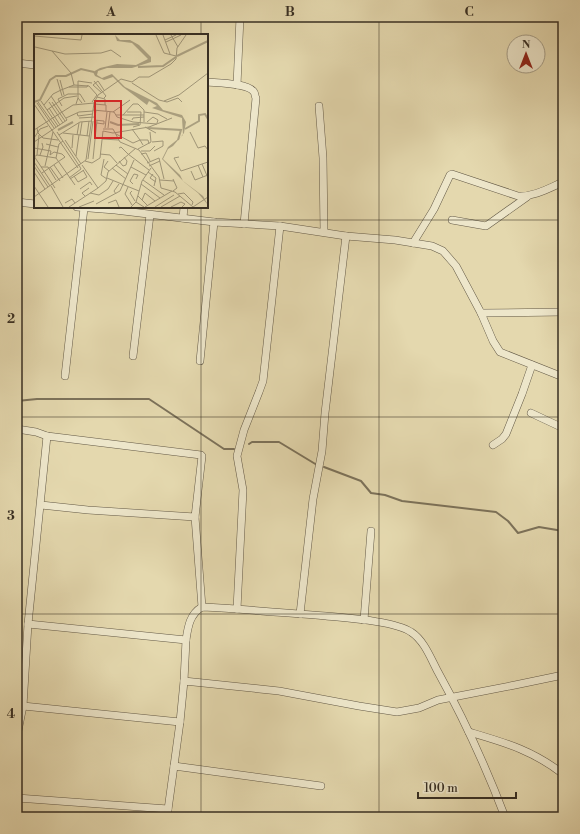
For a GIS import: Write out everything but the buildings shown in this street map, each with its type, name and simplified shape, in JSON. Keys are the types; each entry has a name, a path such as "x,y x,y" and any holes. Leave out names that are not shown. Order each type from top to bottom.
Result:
{"street":[{"path":"237,85 239,17"},
{"path":"17,63 34,65"},
{"path":"208,82 237,85 250,89 254,92 256,98 244,224"},
{"path":"319,106 323,158 324,232"},
{"path":"413,243 434,209 450,175 452,174 518,196 527,196"},
{"path":"452,220 486,226 498,219 527,196 563,182"},
{"path":"17,202 34,204"},
{"path":"65,376 81,208"},
{"path":"116,208 150,215 214,222 280,226 346,236 432,246 443,251 449,256 456,266 493,341 500,352 563,377"},
{"path":"183,218 184,208"},
{"path":"133,356 150,215"},
{"path":"200,361 214,222"},
{"path":"237,609 243,490 236,456 244,430 263,381 280,226"},
{"path":"300,614 313,499 322,451 325,413 346,236"},
{"path":"481,314 563,312"},
{"path":"493,445 502,439 506,434 532,365"},
{"path":"531,413 563,428"},
{"path":"17,429 36,432 47,436 201,455 202,458 195,517 202,607"},
{"path":"17,736 23,706 28,624 47,436"},
{"path":"41,505 88,510 195,517"},
{"path":"364,620 371,531"},
{"path":"17,798 168,813 180,722 188,625 192,616 202,607 364,620 400,627 412,632 429,655 452,697 469,732 505,817"},
{"path":"28,624 186,640"},
{"path":"184,682 279,691 390,712 407,711 438,700 563,675"},
{"path":"23,706 180,722"},
{"path":"469,732 522,748 563,774"},
{"path":"174,766 321,786"}],"waterway":[{"path":"17,401 37,399 149,399 224,449 234,449"},
{"path":"249,444 252,442 279,442 317,465"},
{"path":"324,467 361,481 371,493 385,495 402,501 496,512 508,521 518,533 539,527 563,531"}]}
